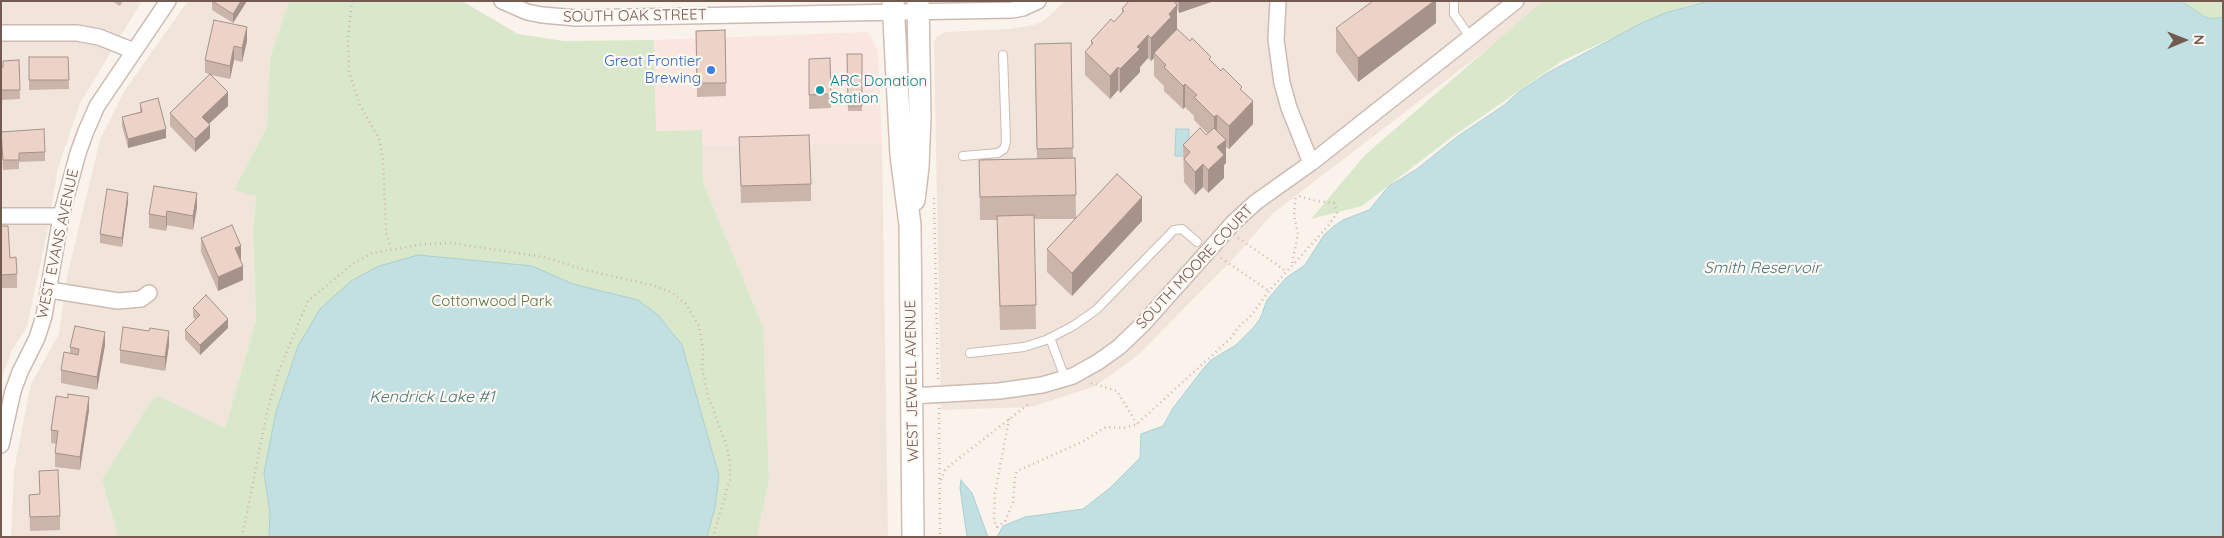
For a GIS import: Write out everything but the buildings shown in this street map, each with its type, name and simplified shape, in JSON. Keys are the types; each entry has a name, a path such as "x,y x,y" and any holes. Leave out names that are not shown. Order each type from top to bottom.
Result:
{"main road":[{"name":"WEST JEWELL AVENUE","path":"893,6 901,155 910,225 913,537"},
{"name":"WEST JEWELL AVENUE","path":"910,225 919,146 918,6"}],"street":[{"name":"WEST EVANS AVENUE","path":"1,445 13,391 37,338 50,290 62,216 78,153 86,131 97,106 168,1"},
{"name":"SOUTH OAK STREET","path":"502,1 527,12 558,18 893,6 1012,10 1023,8 1038,1"},
{"path":"1278,1 1276,40 1282,83 1311,162"},
{"name":"SOUTH MOORE COURT","path":"912,396 1000,391 1042,385 1069,377 1098,362 1130,336 1203,246 1229,228 1256,202 1311,162 1516,1"},
{"path":"1,33 77,33 99,37 134,52"},
{"path":"1,216 62,216"},
{"path":"50,290 118,301 141,299 149,293"}],"lane":[{"path":"1454,1 1454,14 1470,37"},
{"path":"963,156 998,153 1004,149 1006,142 1003,55"},
{"path":"970,353 1024,347 1050,338 1073,326 1096,310 1174,230 1182,229 1203,246"},
{"path":"1050,338 1069,377"}],"path":[{"path":"352,1 348,39 349,72 360,105 378,139 383,158 386,232 391,248"},
{"path":"1292,265 1298,234 1294,215 1296,195 1294,175"},
{"path":"939,484 945,470 1008,419 995,493 994,521 997,527 1005,521 1013,503 1017,470 1082,442 1106,427 1124,428 1138,424 1230,339 1240,325 1250,317 1286,270 1328,226 1337,213 1337,207 1334,203 1316,201 1296,195"},
{"path":"1229,228 1240,240 1256,248 1273,263 1286,270"},
{"path":"242,537 268,408 279,370 308,301 351,265 372,253 391,248 452,243 543,257 588,271 652,285 670,292 686,304 699,326 703,349 702,368 708,396 726,444 730,463 730,479 713,537"},
{"path":"1203,246 1269,291"},
{"path":"1069,377 1117,391 1138,424"},
{"path":"939,411 940,537"}],"shaded area":[{"path":"1,1 142,1 80,103 58,168 47,233 27,327 12,350 1,380"},
{"path":"188,1 289,1 270,58 267,127 234,190 256,195 253,230 256,320 225,428 102,480 118,537 11,537 14,470 31,384 59,334 67,276 100,140 125,90"},
{"path":"1065,1 1550,1 1272,214 1233,259 1137,356 1111,375 1093,387 1031,407 941,410 934,42 937,37 945,32 1009,29 1033,25 1045,20"},
{"path":"868,32 878,51 882,143 702,146 702,130 656,131 654,40"},
{"path":"882,143 888,537 757,537 769,480 763,327 703,182 702,146"}],"green space":[{"name":"Cottonwood Park","path":"289,1 462,1 518,34 564,41 654,40 656,131 702,130 703,182 763,327 769,480 757,537 118,537 102,480 152,400 158,396 225,428 256,320 253,230 256,196 234,190 267,127 270,58"},
{"path":"1543,1 1709,1 1690,5 1642,23 1610,41 1616,36 1562,61 1448,140 1362,206 1311,219 1365,155"},
{"path":"2181,1 2223,1 2223,17 2212,19 2205,17"}],"water":[{"name":"Smith Reservoir","path":"1709,1 2181,1 2205,17 2212,19 2223,17 2223,537 997,537 1003,526 1025,517 1083,509 1110,488 1140,458 1141,434 1163,426 1173,408 1203,369 1211,360 1236,345 1253,328 1260,319 1267,300 1286,278 1305,265 1324,235 1334,226 1343,220 1369,210 1389,186 1417,169 1458,136 1549,72 1642,23 1665,13"},
{"path":"1176,129 1189,129 1189,156 1175,156"},
{"name":"Kendrick Lake #1","path":"418,255 532,266 573,284 638,300 658,315 682,345 719,476 715,507 707,537 269,537 270,513 264,473 276,412 298,346 320,309 351,281 379,266"},
{"path":"961,480 972,493 988,537 967,537 960,488"}],"place":[{"name":"Great Frontier Brewing","path":"711,70"},
{"name":"ARC Donation Station","path":"820,90"}]}
